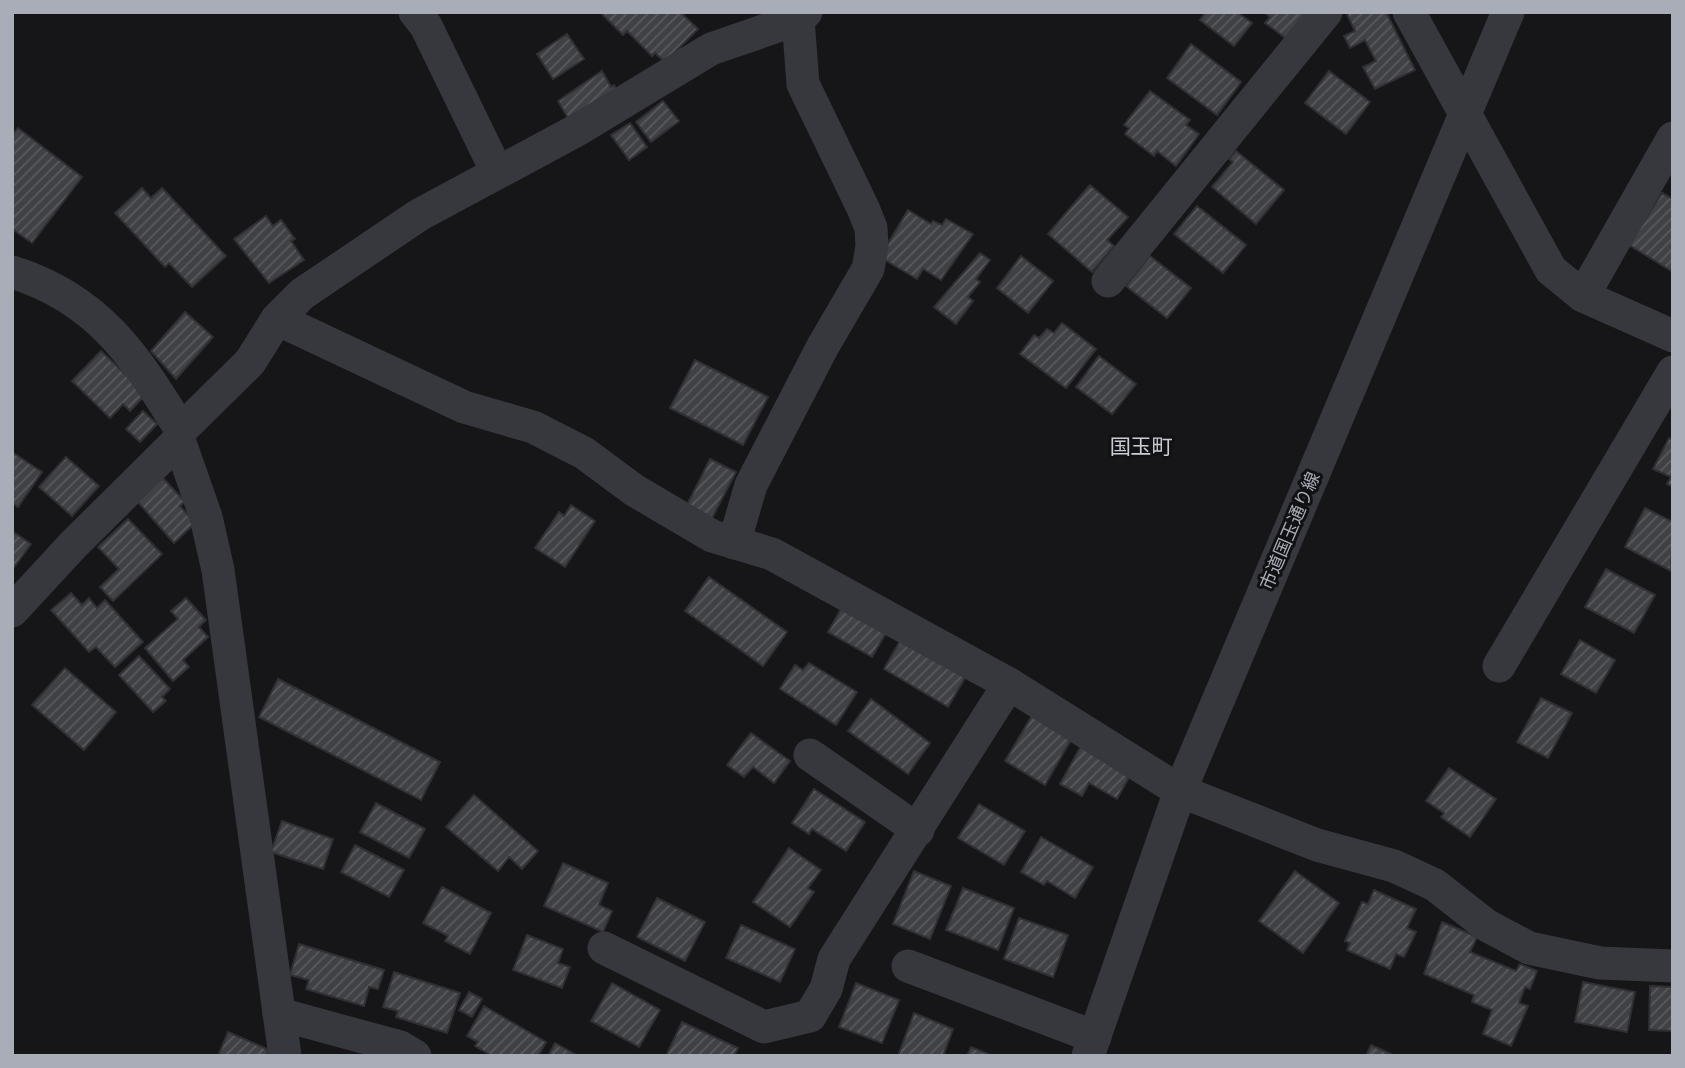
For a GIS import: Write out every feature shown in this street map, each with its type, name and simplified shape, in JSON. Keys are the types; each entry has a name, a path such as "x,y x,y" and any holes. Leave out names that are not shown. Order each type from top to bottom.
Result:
{"street":[{"path":"415,12 426,26 497,172"},
{"path":"1108,281 1325,12"},
{"path":"1409,12 1551,270 1583,296 1673,336"},
{"name":"市道国玉通り線","path":"1092,1047 1180,791 1508,12"},
{"path":"12,611 250,362 277,319 302,294 419,215 579,129 711,49 802,16 803,84 863,208 871,228 872,246 868,269 751,485 734,543"},
{"path":"1583,296 1673,138"},
{"path":"12,272 47,283 89,310 139,362 180,435 206,517 218,570 285,1056"},
{"path":"277,319 464,407 533,427 583,453 634,490 712,536 772,554 1009,684 1180,791 1317,845 1394,866 1435,885 1486,925 1529,948 1600,962 1673,966"},
{"path":"1499,666 1673,372"},
{"path":"604,948 764,1027 810,1016 826,989 834,959 1009,684"},
{"path":"810,755 918,830"},
{"path":"908,966 1092,1047"},
{"path":"278,1014 400,1047 415,1056"}],"building":[{"path":"600,12 680,12 698,29 665,62 655,53 652,56 627,31 623,35"},
{"path":"1206,12 1237,12 1252,23 1234,46 1200,20"},
{"path":"1264,12 1307,12 1287,39 1265,23 1270,17"},
{"path":"1346,12 1386,12 1415,70 1375,89 1363,67 1376,61 1365,40 1350,48 1344,36 1355,31"},
{"path":"567,34 584,59 553,79 537,54"},
{"path":"1191,44 1241,82 1217,115 1167,78"},
{"path":"602,71 611,87 614,85 618,93 569,120 558,101"},
{"path":"1329,71 1370,102 1346,134 1305,103"},
{"path":"1150,91 1190,120 1186,125 1199,134 1176,166 1157,151 1154,156 1125,134 1129,128 1124,125"},
{"path":"663,101 679,121 651,142 636,122"},
{"path":"630,123 647,147 629,160 611,135"},
{"path":"18,128 82,177 32,243 12,229 12,135"},
{"path":"1236,151 1284,190 1256,224 1212,187 1233,162 1229,159"},
{"path":"1090,185 1128,217 1107,240 1114,246 1092,272 1048,234"},
{"path":"142,188 151,198 162,188 226,256 192,287 169,263 165,267 115,213"},
{"path":"1662,193 1673,199 1673,272 1629,245"},
{"path":"1197,206 1246,245 1223,273 1174,234"},
{"path":"908,210 931,224 933,221 942,225 946,219 973,234 941,280 923,269 917,279 880,257"},
{"path":"266,216 273,226 281,220 295,239 291,241 304,260 269,283 234,239"},
{"path":"980,253 990,260 976,279 980,282 968,297 973,301 956,324 934,307"},
{"path":"1021,256 1053,281 1028,313 997,288"},
{"path":"1150,256 1191,288 1167,318 1126,286"},
{"path":"185,312 213,337 176,379 151,351"},
{"path":"1062,323 1096,349 1066,388 1020,354 1034,335 1039,338 1047,329 1054,333"},
{"path":"101,351 146,394 130,411 123,404 110,418 72,381"},
{"path":"1099,356 1136,384 1112,414 1076,387"},
{"path":"695,360 768,397 743,445 670,408"},
{"path":"143,411 157,424 140,442 126,429"},
{"path":"1669,438 1673,440 1673,487 1667,484 1671,477 1653,469"},
{"path":"12,452 42,472 18,507 12,503"},
{"path":"66,457 99,486 72,516 39,487"},
{"path":"710,459 736,472 712,518 687,505"},
{"path":"163,478 185,502 180,506 195,523 174,543 137,501"},
{"path":"571,505 595,521 565,567 535,548 559,512 564,516"},
{"path":"1645,508 1673,522 1671,571 1625,547"},
{"path":"128,519 162,554 113,601 100,587 119,569 98,547"},
{"path":"12,531 31,544 12,570"},
{"path":"1606,569 1655,595 1634,633 1585,607"},
{"path":"709,577 787,632 763,666 685,611"},
{"path":"71,593 82,605 89,598 97,608 105,600 143,642 115,667 96,647 89,652 51,610"},
{"path":"186,598 206,620 199,627 208,637 183,660 189,667 173,681 145,648 178,619 171,611"},
{"path":"846,600 890,626 872,657 828,632"},
{"path":"904,634 969,671 948,707 884,669"},
{"path":"1580,640 1615,660 1596,693 1561,674"},
{"path":"139,656 170,689 162,697 166,701 153,712 119,675"},
{"path":"809,663 857,692 836,725 780,689 795,665 803,670"},
{"path":"65,668 116,712 84,750 32,705"},
{"path":"278,679 440,762 421,800 259,717"},
{"path":"1541,698 1572,713 1548,758 1517,742"},
{"path":"871,699 930,743 908,774 848,731"},
{"path":"1033,714 1072,738 1045,785 1005,761"},
{"path":"751,733 790,761 774,783 753,767 744,777 727,765"},
{"path":"1082,744 1132,772 1117,799 1089,783 1082,796 1060,784"},
{"path":"1449,768 1496,799 1470,837 1441,817 1444,813 1426,801"},
{"path":"814,789 865,822 846,851 812,829 809,834 792,823"},
{"path":"474,795 538,851 522,869 509,857 498,871 446,827"},
{"path":"376,803 425,829 409,858 360,832"},
{"path":"979,804 1025,831 1004,865 958,838"},
{"path":"282,821 333,839 323,869 271,852"},
{"path":"1041,837 1093,867 1075,898 1047,881 1044,885 1021,872"},
{"path":"355,845 404,870 389,897 341,872"},
{"path":"789,848 821,870 808,888 814,892 790,927 753,902"},
{"path":"563,863 608,883 599,905 612,911 603,932 544,906"},
{"path":"914,871 951,886 930,939 893,924"},
{"path":"1295,871 1339,903 1303,953 1259,921"},
{"path":"442,887 491,913 470,954 445,941 448,936 423,923"},
{"path":"963,888 1014,908 998,950 946,930"},
{"path":"1374,890 1416,909 1407,928 1416,932 1404,957 1396,954 1390,969 1347,950 1350,943 1345,941 1362,902 1368,904"},
{"path":"657,898 705,922 685,961 637,937"},
{"path":"1019,918 1068,935 1053,977 1004,959"},
{"path":"1442,922 1477,937 1470,952 1516,971 1520,964 1537,971 1530,989 1525,987 1519,1003 1528,1006 1511,1046 1483,1034 1492,1010 1472,1002 1474,995 1424,974"},
{"path":"741,925 795,949 780,982 726,958"},
{"path":"527,935 563,949 558,963 570,967 562,988 513,970"},
{"path":"299,944 384,970 378,989 369,987 364,1006 306,989 309,980 290,975"},
{"path":"394,972 460,993 447,1033 396,1017 398,1011 383,1007"},
{"path":"1583,982 1635,992 1627,1032 1575,1022"},
{"path":"612,983 660,1010 639,1047 591,1021"},
{"path":"856,983 899,1000 882,1043 839,1027"},
{"path":"1650,986 1673,987 1673,1031 1649,1030"},
{"path":"469,992 482,999 472,1017 459,1010"},
{"path":"484,1006 546,1042 538,1056 492,1056 475,1046 478,1042 467,1036"},
{"path":"914,1013 953,1029 943,1056 898,1056"},
{"path":"682,1022 738,1048 734,1056 666,1056"},
{"path":"228,1032 267,1049 268,1056 218,1056"},
{"path":"555,1043 578,1056 548,1056"},
{"path":"1371,1045 1395,1056 1366,1056"},
{"path":"971,1047 993,1056 967,1056"}],"district":[{"name":"国玉町","path":"1141,447"}]}
